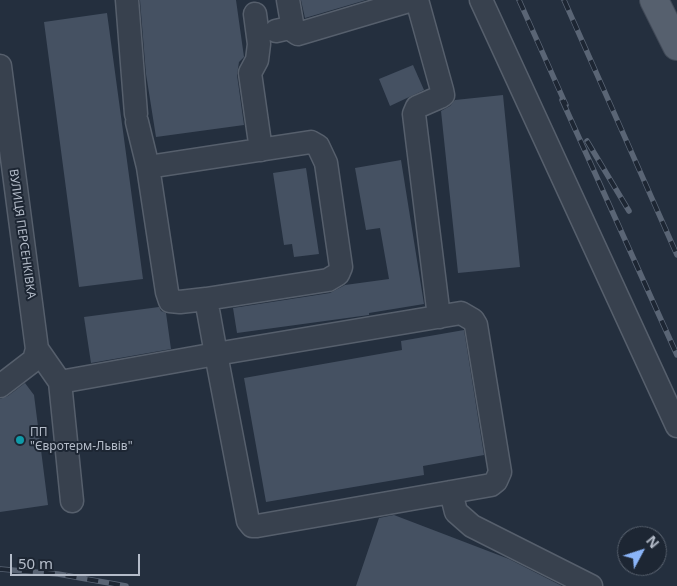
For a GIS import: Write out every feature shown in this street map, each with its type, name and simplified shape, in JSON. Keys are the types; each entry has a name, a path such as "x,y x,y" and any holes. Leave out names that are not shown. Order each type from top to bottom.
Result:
{"main road":[{"path":"654,0 677,46"}],"lane":[{"path":"127,0 137,118 148,168 170,301 180,302 206,299 328,280 338,274 341,267 326,163 318,146 311,142 148,168"},
{"path":"288,0 292,23 289,28"},
{"path":"261,150 250,73 256,60 259,44 256,24 289,28 298,34 412,0"},
{"path":"417,0 443,95 417,108 414,114 439,316"},
{"path":"481,0 677,426"},
{"name":"ВУЛИЦЯ ПЕРСЕНКІВКА","path":"0,66 37,350"},
{"path":"60,382 216,354 461,313 473,320 476,325 500,472 496,481 491,484 451,492 252,526 248,521 216,354 206,299"},
{"path":"4,380 34,360 37,350"},
{"path":"37,350 60,382 72,501"},
{"path":"451,492 456,512 472,526 591,586"}],"building":[{"path":"140,0 236,0 244,57 239,62 237,75 244,125 156,137 146,74"},
{"path":"301,0 366,0 305,18"},
{"path":"107,13 143,279 79,287 44,22"},
{"path":"413,65 424,90 390,106 379,79"},
{"path":"503,95 520,267 458,273 441,111 450,106 455,100"},
{"path":"401,160 424,304 369,313 369,315 237,333 233,308 330,293 345,285 389,279 380,228 366,230 355,168"},
{"path":"306,168 319,254 294,257 292,244 284,245 273,173"},
{"path":"159,307 161,311 166,313 171,349 91,363 84,317"},
{"path":"464,330 484,455 423,466 424,475 266,502 244,378 402,350 401,341"},
{"name":"ПП \"Євротерм-Львів\"","path":"25,383 34,395 48,505 0,512 0,399 8,396"},
{"path":"394,515 509,559 562,586 356,586 379,518"}],"railway":[{"path":"519,0 566,105"},
{"path":"564,0 677,255"},
{"path":"562,100 677,355"},
{"path":"587,141 629,211"},
{"path":"0,569 58,574 126,586"}],"place":[{"name":"ПП \"Євротерм-Львів\"","path":"20,440"}]}
